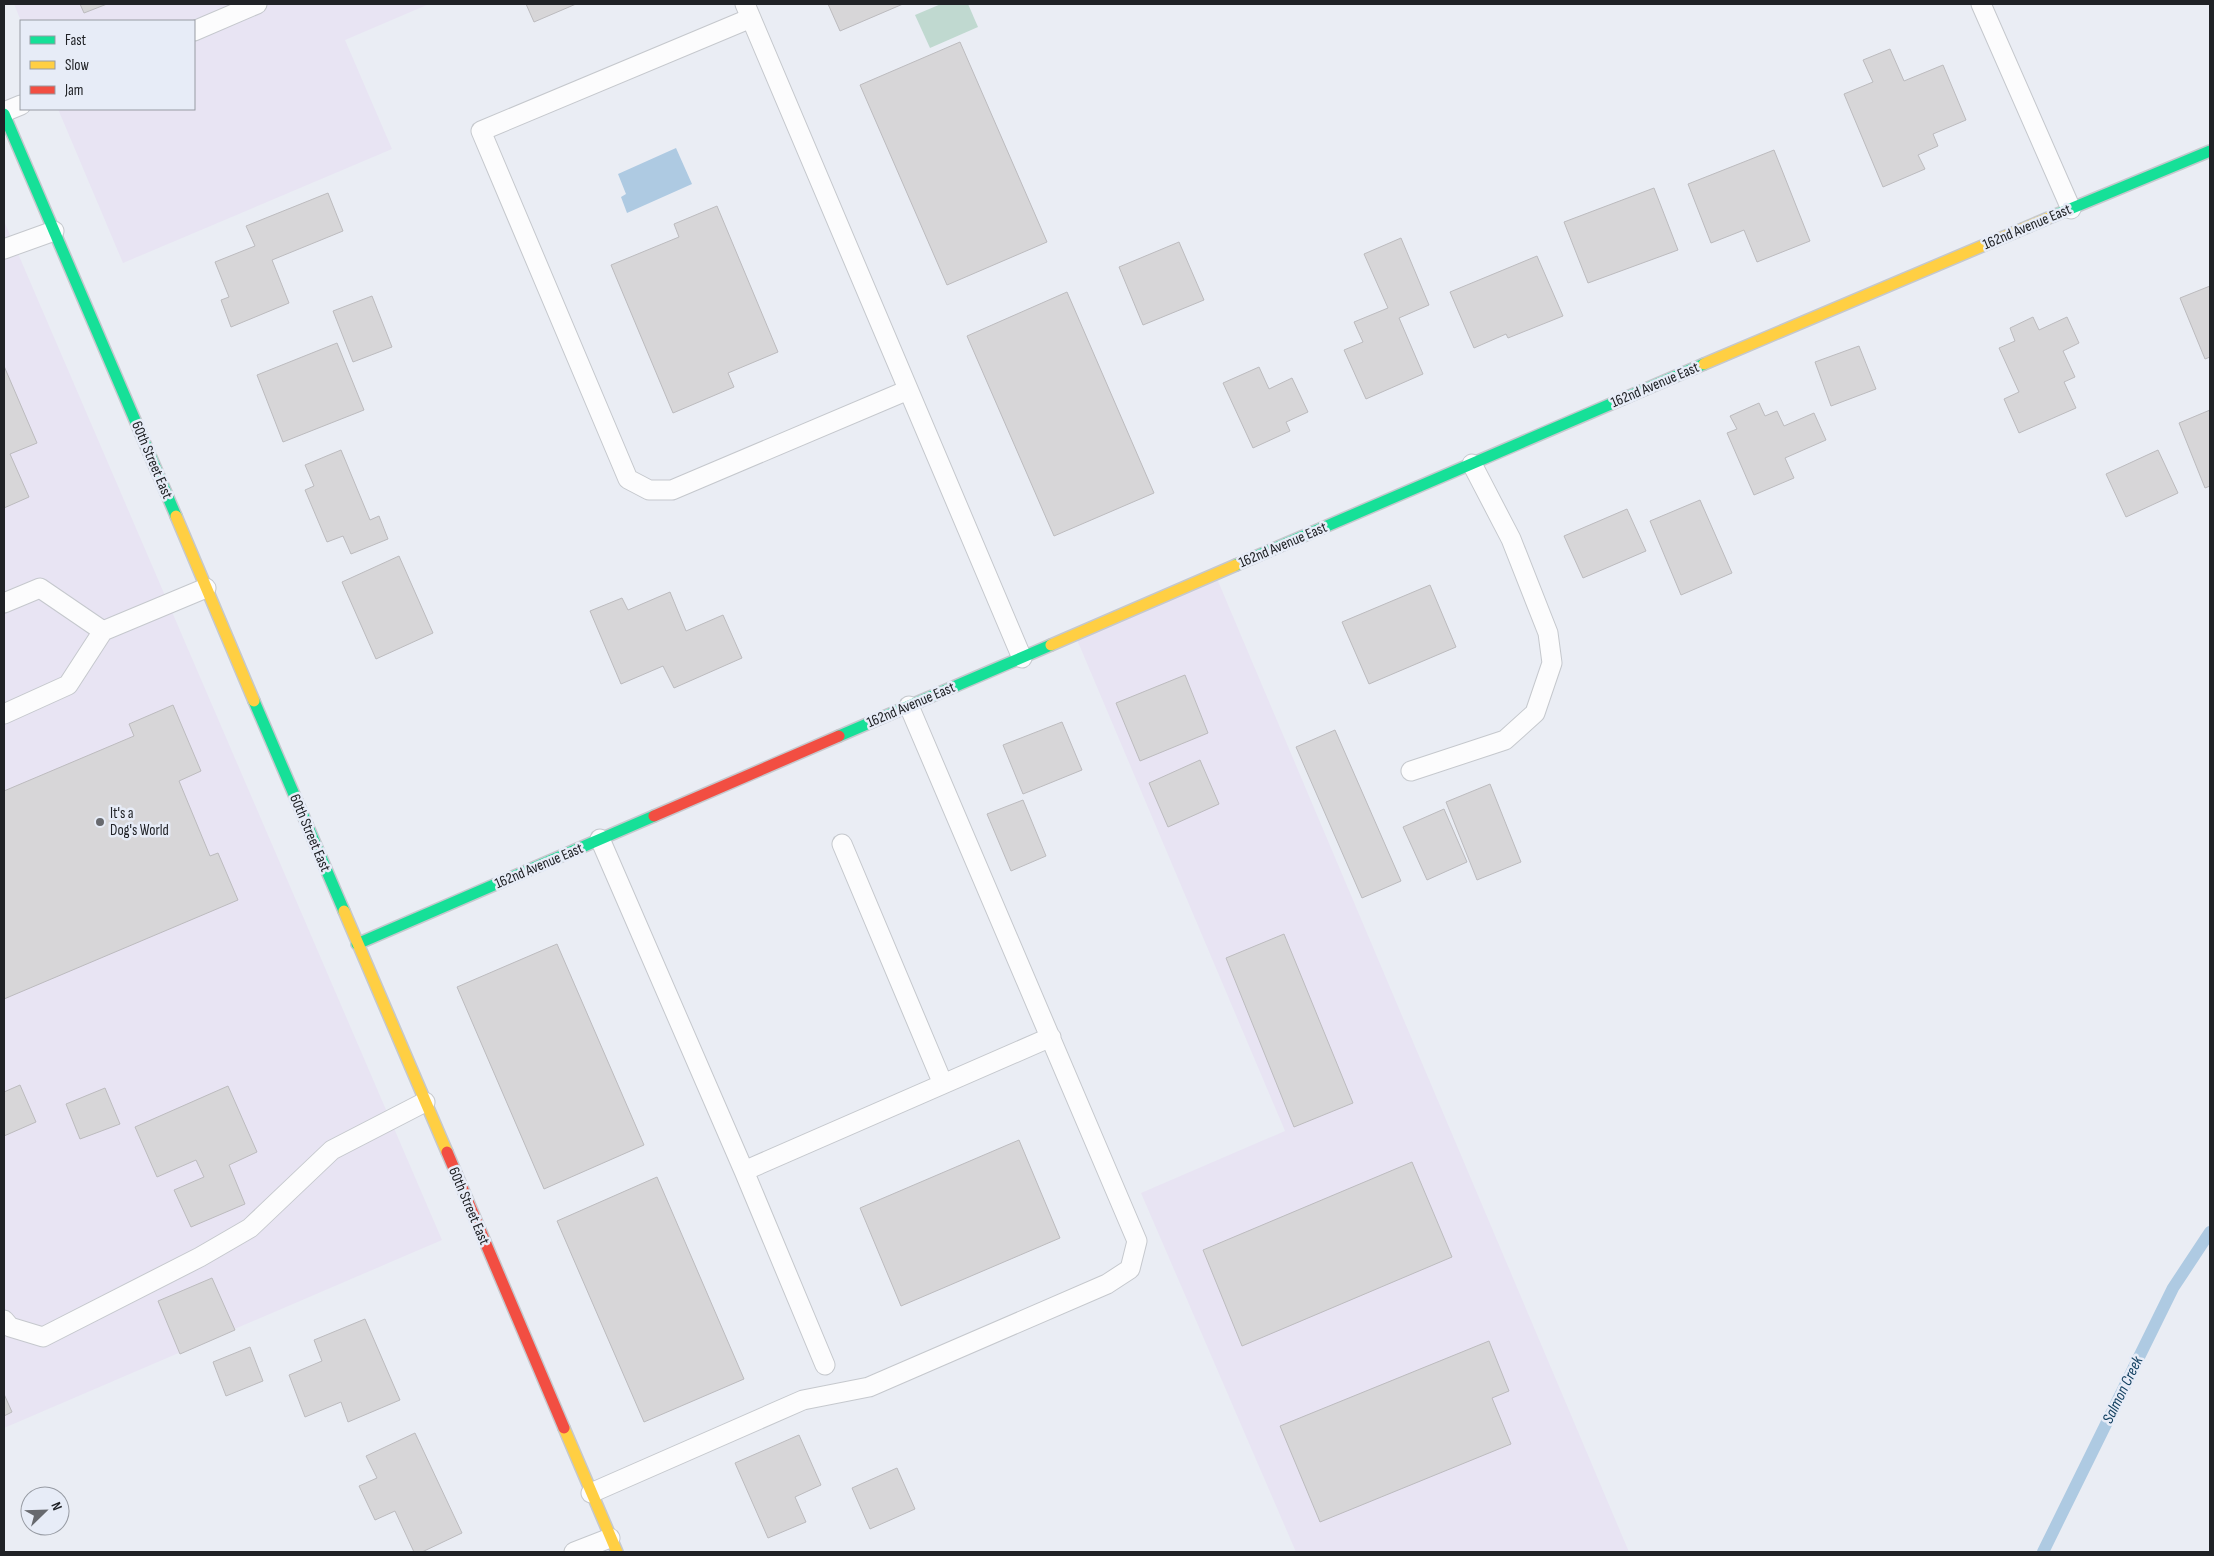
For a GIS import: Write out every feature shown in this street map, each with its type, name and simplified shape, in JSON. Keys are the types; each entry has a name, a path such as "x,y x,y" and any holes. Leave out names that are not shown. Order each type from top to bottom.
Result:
{"street":[{"name":"60th Street East","path":"4,113 614,1545"},
{"name":"162nd Avenue East","path":"357,944 1838,306 2210,151"}],"lane":[{"path":"195,31 257,4"},
{"path":"1981,4 2071,209"},
{"path":"908,390 672,490 649,490 628,479 481,131 748,11 1022,658"},
{"path":"4,113 20,105"},
{"path":"4,249 54,232"},
{"path":"1410,771 1505,740 1535,713 1552,663 1548,633 1511,539 1472,464"},
{"path":"4,603 40,588 103,631"},
{"path":"4,714 68,685 103,631 206,588"},
{"path":"591,1493 803,1400 869,1387 1107,1284 1130,1270 1137,1241 909,706"},
{"path":"600,839 744,1171 825,1365"},
{"path":"842,844 943,1084"},
{"path":"744,1171 1051,1037"},
{"path":"4,1320 10,1327 44,1337 128,1294 250,1228 332,1150 424,1102"},
{"path":"574,1552 614,1545"}],"shaded area":[{"path":"14,4 429,4 345,40 392,149 123,263 58,110 195,110 195,20 21,20"},
{"path":"4,221 442,1240 4,1428"},
{"path":"1215,574 1629,1552 1296,1552 1141,1193 1285,1131 1075,635"}],"green space":[{"path":"941,4 968,4 978,27 930,48 915,15"}],"water":[{"path":"676,148 692,184 627,213 621,197 626,194 618,174"}],"building":[{"path":"80,4 107,4 84,13"},
{"path":"526,4 576,4 534,22"},
{"path":"828,4 903,4 840,31"},
{"path":"960,42 1047,242 947,285 860,85"},
{"path":"1890,49 1904,81 1943,65 1966,120 1933,134 1938,146 1918,155 1925,169 1883,187 1844,94 1873,82 1863,60"},
{"path":"1774,150 1810,241 1757,262 1744,230 1711,243 1688,184"},
{"path":"1654,188 1678,250 1588,283 1564,222"},
{"path":"328,193 343,231 272,260 289,303 231,327 221,300 229,297 215,262 255,246 246,226"},
{"path":"717,206 778,352 728,373 734,387 673,413 611,265 679,237 674,224"},
{"path":"1401,238 1429,305 1399,318 1423,374 1366,399 1344,350 1363,342 1354,322 1388,308 1364,254"},
{"path":"1179,242 1204,300 1143,325 1119,267"},
{"path":"1537,256 1563,316 1508,338 1506,334 1474,348 1450,292"},
{"path":"2210,286 2210,357 2205,359 2180,298"},
{"path":"1067,292 1154,493 1054,536 967,336"},
{"path":"372,296 392,347 353,362 333,311"},
{"path":"2033,317 2039,330 2067,317 2079,343 2063,351 2075,377 2064,382 2076,408 2019,433 2004,399 2019,392 1999,348 2015,341 2010,328"},
{"path":"337,343 364,410 283,442 257,375"},
{"path":"1859,346 1876,389 1831,406 1815,362"},
{"path":"4,366 37,443 10,454 29,497 4,508"},
{"path":"1259,367 1269,389 1292,378 1308,412 1286,422 1290,431 1253,448 1223,383"},
{"path":"1759,403 1765,416 1777,411 1784,426 1814,413 1826,440 1785,458 1794,478 1754,495 1727,433 1737,429 1730,416"},
{"path":"2210,410 2210,486 2205,488 2179,423"},
{"path":"341,450 370,520 379,516 388,539 351,554 343,536 327,542 305,490 314,486 305,465"},
{"path":"2158,450 2178,493 2126,517 2106,474"},
{"path":"1700,500 1732,573 1681,595 1650,521"},
{"path":"1627,509 1646,551 1583,578 1564,536"},
{"path":"399,556 433,633 376,659 342,582"},
{"path":"1430,585 1456,647 1369,684 1342,622"},
{"path":"670,592 686,631 723,615 742,658 674,688 663,666 621,684 590,611 622,598 628,610"},
{"path":"1185,675 1208,733 1140,761 1116,703"},
{"name":"It's a Dog's World","path":"173,705 201,771 179,781 210,856 218,853 238,900 4,999 4,791 134,736 129,724"},
{"path":"1062,722 1082,770 1023,794 1003,745"},
{"path":"1335,730 1401,881 1362,898 1296,747"},
{"path":"1200,760 1219,804 1168,827 1149,783"},
{"path":"1490,784 1521,862 1477,880 1446,802"},
{"path":"1023,800 1046,856 1011,871 987,814"},
{"path":"1444,809 1467,862 1427,880 1403,827"},
{"path":"1284,934 1353,1103 1294,1127 1226,958"},
{"path":"557,944 644,1145 544,1189 457,987"},
{"path":"20,1085 36,1122 4,1136 4,1092"},
{"path":"228,1086 257,1152 229,1165 245,1204 191,1227 174,1190 204,1177 196,1160 157,1177 135,1127"},
{"path":"105,1088 120,1124 80,1139 66,1104"},
{"path":"1019,1140 1060,1238 901,1306 860,1208"},
{"path":"1412,1162 1452,1257 1242,1346 1203,1250"},
{"path":"657,1177 744,1379 644,1422 557,1221"},
{"path":"212,1278 235,1330 180,1354 158,1301"},
{"path":"365,1319 400,1400 348,1422 341,1402 305,1417 289,1375 322,1361 314,1340"},
{"path":"1489,1341 1509,1391 1492,1398 1511,1444 1320,1522 1280,1426"},
{"path":"250,1347 263,1381 226,1396 213,1362"},
{"path":"4,1394 12,1412 4,1416"},
{"path":"415,1433 462,1533 422,1552 414,1552 395,1511 375,1520 359,1486 377,1478 366,1456"},
{"path":"799,1435 821,1485 795,1497 806,1522 768,1538 735,1463"},
{"path":"897,1468 915,1509 870,1529 852,1488"}],"waterway":[{"name":"Salmon Creek","path":"2043,1552 2173,1288 2210,1232"}],"traffic: fast":[{"path":"4,114 176,516"},
{"path":"2053,216 2210,151"},
{"path":"1236,565 1704,364"},
{"path":"839,736 1051,645"},
{"path":"254,701 344,911"},
{"path":"357,944 654,816"}],"traffic: slow":[{"path":"1704,364 2053,216"},
{"path":"176,516 254,701"},
{"path":"1051,645 1236,565"},
{"path":"344,911 447,1152"},
{"path":"564,1428 617,1552"}],"traffic: jam":[{"path":"654,816 839,736"},
{"path":"447,1152 564,1428"}],"place":[{"name":"It's a Dog's World","path":"100,822"}]}
